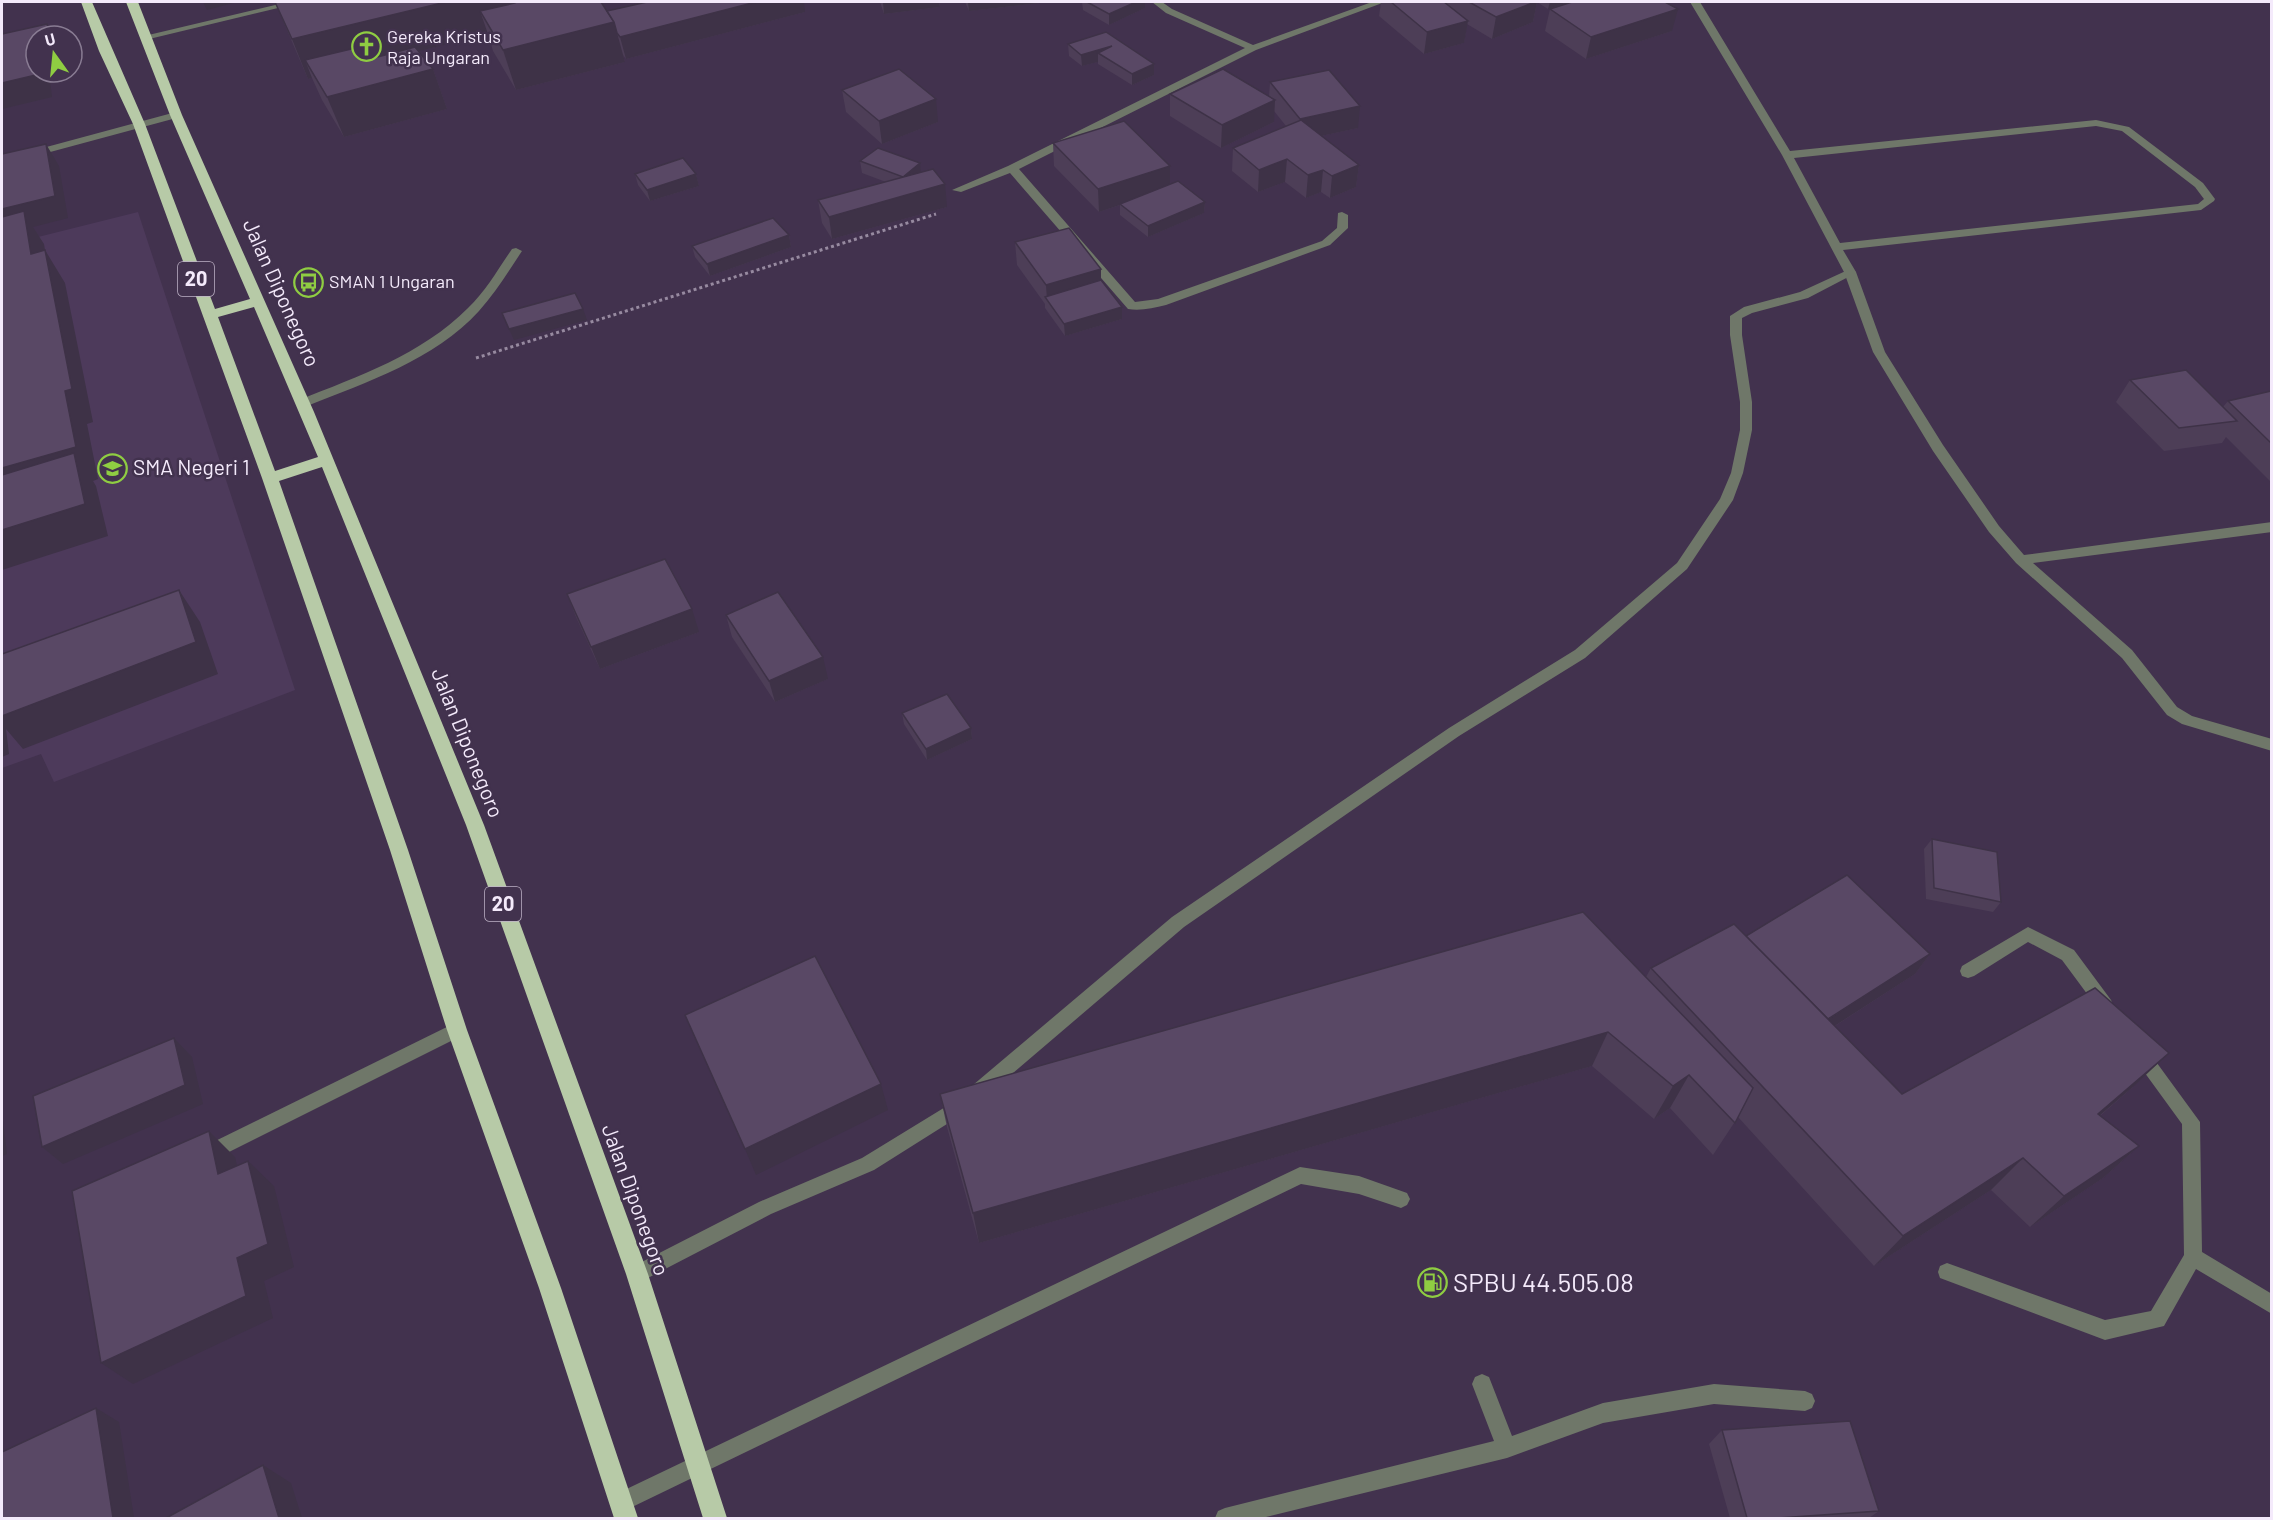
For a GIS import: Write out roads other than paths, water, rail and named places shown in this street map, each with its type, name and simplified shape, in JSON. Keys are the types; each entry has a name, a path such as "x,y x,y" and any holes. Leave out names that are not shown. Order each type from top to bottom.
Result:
{"highway":[{"name":"20","path":"86,2 105,51 139,124 270,478 399,850 457,1030 550,1288 623,1510"},
{"name":"Jalan Diponegoro","path":"132,2 176,115 303,403 475,825 637,1274 696,1466 715,1518"},
{"path":"210,315 258,301"},
{"path":"270,478 326,460"}],"street":[{"path":"145,37 298,2"},
{"path":"1157,2 1169,11 1253,48"},
{"path":"957,190 1012,168 1253,48 1380,2"},
{"path":"1695,2 1787,155 1850,272 1879,352 1938,448 1994,529 2021,560 2127,654 2172,711 2187,720 2271,746"},
{"path":"2,162 176,115"},
{"path":"1787,155 2096,123 2124,129 2199,185 2210,199 2201,207 1836,246"},
{"path":"1012,168 1132,306 1146,306 1162,302 1326,243 1343,228 1345,221 1342,215"},
{"path":"303,403 403,364 429,348 476,309 499,283 516,251"},
{"path":"637,1274 765,1208 868,1164 946,1117 1016,1062 1178,922 1454,732 1544,678 1609,632 1682,566 1726,500 1737,473 1746,430 1746,402 1736,335 1736,316 1748,310 1803,296 1850,272"},
{"path":"2021,560 2271,527"},
{"path":"1968,971 2028,934 2068,955 2116,1020"},
{"path":"190,1163 457,1030"},
{"path":"1947,1272 2105,1330 2157,1318 2193,1257 2191,1122 2130,1038"},
{"path":"623,1510 696,1466 1300,1175 1359,1185 1401,1199"},
{"path":"2193,1257 2271,1305"},
{"path":"1482,1384 1507,1448"},
{"path":"1225,1518 1395,1473 1507,1448 1603,1413 1714,1394 1805,1401"}],"place":[{"name":"Gereka Kristus Raja Ungaran","path":"366,47"},
{"name":"SMAN 1 Ungaran","path":"308,282"},
{"name":"SMA Negeri 1","path":"112,468"},
{"name":"SPBU 44.505.08","path":"1432,1283"}]}
